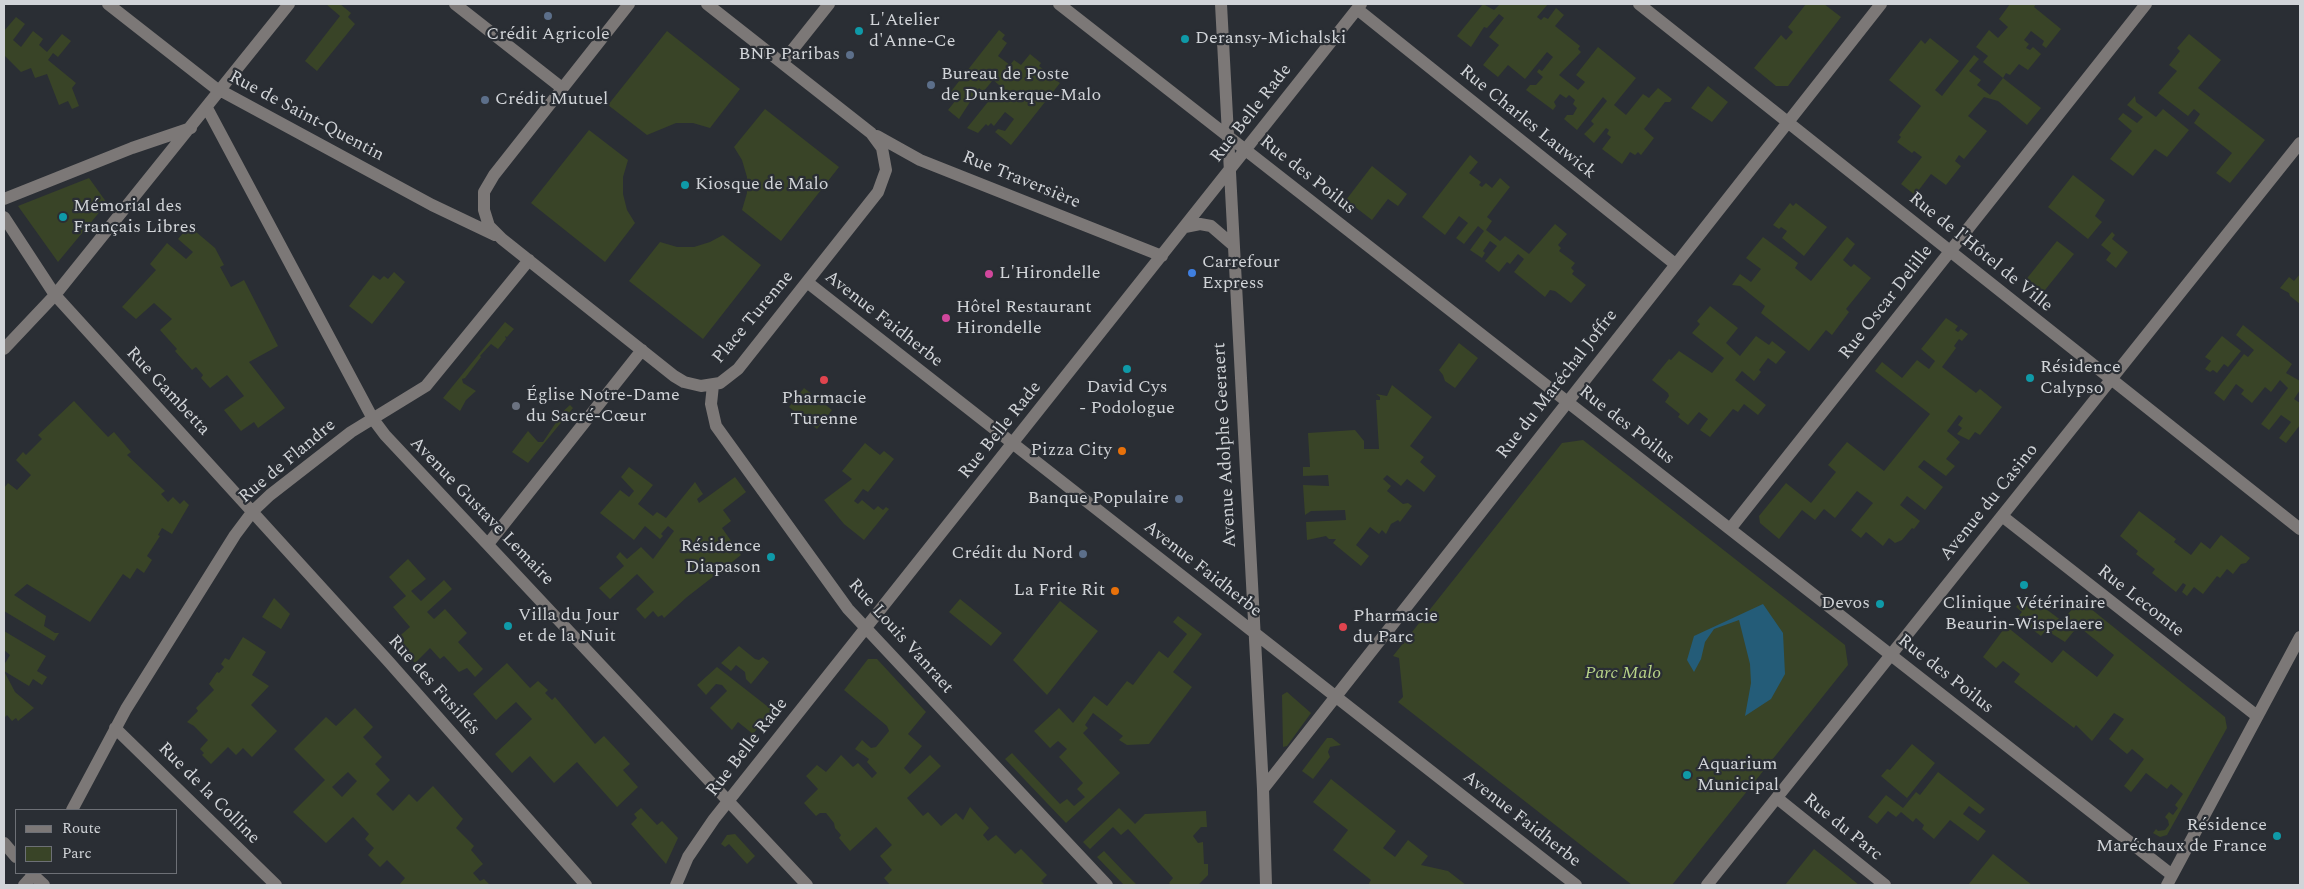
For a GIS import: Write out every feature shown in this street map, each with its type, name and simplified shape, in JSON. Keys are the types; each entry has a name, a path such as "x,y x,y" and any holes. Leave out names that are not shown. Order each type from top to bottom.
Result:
{"street":[{"name":"Rue de Saint-Quentin","path":"108,4 221,91 432,205 502,239"},
{"path":"4,349 55,295 221,91 289,4"},
{"path":"455,4 562,88"},
{"name":"Place Turenne","path":"629,4 486,187 483,204 487,221 502,239 684,382 701,386 713,385 734,374 882,186 886,170 885,159 879,142 871,133 707,4"},
{"path":"782,63 829,4"},
{"name":"Rue des Poilus","path":"1058,4 1891,655 2170,880"},
{"name":"Avenue Adolphe Geeraert","path":"1221,4 1228,172 1263,789 1266,885"},
{"name":"Rue de l'Hôtel de Ville","path":"1639,4 2300,529"},
{"name":"Rue du Maréchal Joffre","path":"1263,789 1881,4"},
{"name":"Rue Oscar Delille","path":"1730,529 2146,4"},
{"name":"Rue Belle Rade","path":"676,885 693,848 729,801 1359,6"},
{"name":"Rue Charles Lauwick","path":"1359,6 1675,264"},
{"name":"Avenue Gustave Lemaire","path":"207,108 374,419 392,444 807,885"},
{"path":"4,199 132,148 191,128"},
{"name":"Rue Traversière","path":"871,133 920,160 1162,256"},
{"name":"Avenue du Casino","path":"1707,885 2300,144"},
{"name":"Rue Gambetta","path":"4,217 55,295 253,511"},
{"path":"1185,227 1200,224 1211,226 1233,245"},
{"name":"Rue de Flandre","path":"73,809 115,728 234,535 253,511 270,495 343,438 426,386 529,260"},
{"name":"Avenue Faidherbe","path":"807,282 1576,885"},
{"path":"488,544 642,350"},
{"name":"Rue Louis Vanraet","path":"713,385 711,404 716,426 848,609 1107,885"},
{"name":"Rue des Fusillés","path":"253,511 586,885"},
{"name":"Rue Lecomte","path":"2002,516 2257,716"},
{"path":"2170,880 2300,637"},
{"name":"Rue de la Colline","path":"115,728 276,885"},
{"name":"Rue du Parc","path":"1777,798 1885,885"},
{"path":"4,843 15,856"},
{"path":"24,885 32,874"},
{"path":"34,874 44,885"}],"green space":[{"path":"326,4 340,4 351,13 348,17 355,24 317,71 305,61 340,16"},
{"path":"1483,4 1494,10 1500,4 1548,4 1537,17 1541,20 1544,17 1548,19 1556,8 1564,15 1555,26 1580,46 1578,49 1581,52 1559,75 1578,90 1585,82 1576,75 1598,47 1636,78 1614,105 1626,115 1643,94 1649,98 1658,88 1672,99 1670,102 1665,102 1644,129 1654,138 1641,155 1638,152 1635,155 1630,152 1622,164 1602,149 1611,137 1607,134 1609,130 1606,128 1594,143 1584,134 1594,124 1591,121 1607,101 1603,97 1577,130 1564,119 1567,115 1573,115 1577,108 1573,104 1575,100 1569,95 1566,98 1560,94 1554,102 1556,106 1553,110 1526,90 1530,85 1536,85 1543,77 1537,72 1539,69 1542,71 1553,57 1547,52 1525,79 1508,65 1498,77 1483,65 1499,45 1489,37 1504,18 1499,14 1487,28 1484,27 1471,47 1457,36"},
{"path":"1806,4 1824,4 1841,17 1788,86 1776,86 1754,68 1781,35 1786,40 1793,32 1788,27"},
{"path":"2010,4 2036,4 2034,7 2061,29 2046,48 2042,45 2044,41 2031,31 2024,40 2029,44 2026,48 2030,50 2033,47 2041,54 2028,70 2019,64 2010,75 2006,73 2003,78 1983,62 1988,56 1976,47 1989,30 1998,38 2008,27 1999,19"},
{"path":"16,17 25,24 13,40 21,47 33,31 43,39 39,45 47,52 62,34 71,41 58,57 53,53 48,60 76,83 72,88 79,106 72,109 68,101 59,105 47,74 35,78 31,68 21,72 4,55 4,31"},
{"path":"999,30 1005,35 1002,39 1007,43 998,56 1010,65 1014,60 1021,65 1030,54 1041,63 1039,66 1060,83 1011,145 995,132 998,129 1005,131 1014,119 1005,112 994,126 991,123 988,126 986,124 978,133 967,128 991,98 994,100 1004,89 993,80 983,92 979,88 959,119 948,110 956,100 953,95 952,97 949,94"},
{"path":"667,31 740,89 710,128 693,123 676,123 647,135 608,105"},
{"path":"2189,34 2221,60 2198,88 2265,140 2230,183 2216,173 2232,153 2194,123 2200,114 2194,109 2188,116 2158,93 2177,71 2169,65 2180,51 2177,48"},
{"path":"1930,38 1959,61 1935,90 1942,96 1974,55 1979,59 1969,71 1981,80 1977,85 1990,95 2003,78 2041,108 2027,125 1998,101 1984,97 1968,116 1987,131 1964,159 1959,155 1955,161 1961,166 1946,185 1931,174 1915,195 1901,184 1922,157 1914,151 1912,153 1897,142 1901,137 1899,135 1921,106 1889,80 1921,40 1925,44"},
{"path":"1708,86 1728,102 1712,122 1691,108"},
{"path":"2135,96 2136,102 2156,117 2163,109 2189,130 2167,157 2155,149 2133,176 2110,159 2132,131 2118,119 2123,113 2137,123 2143,117 2127,105"},
{"path":"765,109 839,167 781,241 742,210 747,193 747,177 742,160 734,147"},
{"path":"589,130 628,160 623,177 623,194 627,210 635,223 605,262 531,203"},
{"path":"1470,155 1478,162 1469,173 1481,182 1479,185 1482,187 1486,183 1492,188 1500,178 1510,187 1487,217 1492,221 1486,230 1500,241 1505,236 1529,254 1555,224 1567,234 1558,245 1561,248 1559,251 1575,263 1571,268 1574,271 1572,274 1586,285 1571,303 1555,291 1550,290 1545,297 1514,272 1524,259 1518,254 1510,264 1507,262 1499,272 1485,261 1497,246 1490,241 1483,251 1485,253 1482,258 1470,250 1484,231 1478,226 1464,244 1456,238 1468,223 1459,216 1445,235 1422,217"},
{"path":"1372,166 1407,194 1398,206 1388,199 1372,220 1346,200"},
{"path":"2073,175 2105,200 2095,216 2102,222 2088,239 2048,207"},
{"path":"89,178 107,203 58,262 18,206"},
{"path":"1790,203 1793,206 1796,203 1827,227 1804,256 1782,238 1787,231 1773,225"},
{"path":"189,226 215,248 224,265 220,267 231,287 244,280 278,346 249,362 285,408 258,428 254,422 241,431 224,410 244,396 227,375 210,388 201,378 203,375 196,367 192,370 175,351 177,349 160,330 172,319 154,303 136,319 122,307 156,270 150,264 167,243 186,259 193,252 178,239"},
{"path":"2112,232 2115,235 2112,239 2128,252 2116,268 2106,260 2111,253 2101,245"},
{"path":"723,235 761,265 703,339 629,281 660,242 677,247 694,247"},
{"path":"1763,237 1798,263 1795,268 1811,281 1847,237 1855,244 1843,260 1851,267 1854,264 1871,278 1846,309 1849,312 1832,335 1826,330 1809,351 1761,313 1765,306 1740,286 1732,285 1740,274 1751,282 1761,269 1746,258"},
{"path":"2057,241 2074,254 2041,295 2024,282"},
{"path":"394,272 405,282 372,324 349,306 373,275 380,280 384,276 388,279"},
{"path":"2300,274 2300,304 2289,293 2280,288 2289,277 2294,281"},
{"path":"1710,306 1738,328 1726,343 1740,356 1756,336 1769,345 1772,341 1786,352 1776,364 1768,358 1754,381 1742,371 1735,380 1766,405 1758,415 1744,404 1738,412 1733,409 1710,437 1700,430 1708,419 1699,412 1688,425 1678,417 1680,414 1665,402 1669,396 1668,393 1652,380 1669,359 1671,360 1679,351 1712,373 1724,358 1692,333 1700,324 1697,321"},
{"path":"1946,318 1958,326 1955,330 1958,332 1961,329 1968,334 1962,341 1959,339 1954,346 1956,348 1942,367 1976,393 1980,389 2002,407 1980,435 1975,432 1969,440 1957,434 1962,428 1958,425 1963,418 1959,415 1947,431 1960,442 1946,459 1955,466 1946,476 1924,460 1918,467 1943,487 1925,510 1907,496 1900,505 1920,521 1914,529 1912,528 1902,540 1895,543 1889,538 1883,546 1866,532 1861,538 1851,530 1873,503 1857,491 1835,518 1824,509 1815,520 1802,510 1779,539 1760,523 1759,516 1786,483 1811,503 1836,472 1828,465 1847,442 1884,471 1930,414 1875,371 1882,362 1902,378 1917,360 1929,369 1935,361 1921,349"},
{"path":"505,322 514,329 507,337 505,336 506,339 498,349 491,344 465,378 462,379 463,383 476,391 466,400 460,411 443,398"},
{"path":"2243,325 2292,364 2286,373 2300,381 2300,390 2294,399 2300,403 2300,425 2286,443 2279,438 2291,422 2281,415 2269,430 2261,424 2288,388 2280,380 2271,392 2265,387 2252,403 2241,394 2244,390 2236,384 2224,401 2214,393 2244,354 2248,357 2254,350 2236,335"},
{"path":"2222,336 2241,351 2228,367 2224,364 2217,373 2213,370 2210,372 2205,369 2211,361 2205,357"},
{"path":"1459,343 1478,358 1455,388 1445,381 1439,370"},
{"path":"1392,385 1432,417 1410,446 1424,457 1420,462 1436,476 1424,492 1407,479 1401,486 1387,475 1383,479 1391,486 1387,491 1403,504 1408,503 1412,506 1400,522 1398,520 1391,524 1386,534 1382,530 1379,534 1370,527 1356,545 1369,556 1361,566 1333,543 1336,539 1329,539 1326,536 1307,540 1306,522 1346,520 1345,510 1311,511 1305,515 1303,485 1329,486 1328,475 1303,476 1303,467 1310,467 1308,433 1355,430 1364,441 1364,449 1379,449 1376,400 1380,400 1380,397 1376,394 1387,396"},
{"path":"804,388 832,410 817,429 789,407"},
{"path":"74,401 108,437 114,432 131,452 127,455 165,491 161,494 168,502 173,497 180,504 184,500 189,505 172,534 162,528 158,535 160,536 147,556 152,560 144,573 137,568 130,579 123,574 90,622 27,584 14,595 46,616 44,626 55,633 59,633 54,641 4,611 4,488 8,483 17,490 31,475 16,460 23,452 26,455 42,439 38,435"},
{"path":"570,405 573,408 528,463 512,452 528,431 538,442 543,442 559,418 562,418 560,414"},
{"name":"Parc Malo","path":"1583,440 1845,645 1848,665 1672,885 1632,885 1398,702 1403,697 1399,658 1393,656 1562,443"},
{"path":"865,443 880,455 884,451 894,459 868,492 863,489 854,501 858,504 862,500 874,510 878,506 883,510 886,507 889,509 864,540 844,524 824,500 852,479 842,471"},
{"path":"629,467 653,485 638,504 653,516 657,512 666,518 695,482 703,494 697,499 699,503 735,477 746,492 723,510 731,521 722,528 741,555 687,597 664,618 662,615 658,617 653,611 645,619 636,609 654,592 637,574 610,599 599,588 624,566 616,557 620,552 627,559 641,547 653,559 674,531 668,526 661,534 663,536 660,539 645,526 634,540 600,513 620,490 629,497 634,491 621,477"},
{"path":"2139,511 2176,539 2174,542 2191,555 2201,542 2210,549 2221,535 2250,558 2246,563 2241,564 2233,574 2227,569 2220,578 2217,576 2203,594 2194,587 2187,596 2182,592 2186,585 2183,583 2176,592 2152,573 2155,569 2136,554 2138,551 2120,536"},
{"path":"408,559 426,579 411,591 421,601 444,580 452,589 427,612 434,619 445,609 467,633 458,642 483,669 475,677 467,668 459,672 444,656 440,659 430,648 415,663 395,640 410,627 393,607 406,596 389,577"},
{"path":"2026,594 2062,621 2080,600 2225,717 2227,728 2167,835 2160,837 2153,833 2156,829 2158,831 2165,830 2169,825 2165,817 2169,812 2173,815 2178,808 2175,805 2183,794 2171,784 2167,789 2146,773 2131,792 2124,786 2144,759 2132,749 2127,754 2109,739 2124,719 2114,713 2092,741 2076,725 2074,728 2014,682 2020,674 2003,661 1996,668 1983,657 2006,626 2052,663 2063,650 2097,677 2114,655 2078,626 2065,642 2046,630 2041,636 2017,618 2022,612 2016,607"},
{"path":"274,598 290,614 281,629 262,617"},
{"path":"960,599 1002,633 991,646 949,612"},
{"path":"1060,601 1098,631 1047,695 1013,660"},
{"path":"1178,616 1202,634 1173,672 1192,687 1149,744 1127,745 1119,740 1123,736 1093,713 1085,725 1088,728 1083,733 1120,773 1066,823 1005,759 1012,753 1060,804 1067,799 1074,806 1085,797 1077,789 1083,783 1059,757 1067,749 1058,741 1050,748 1034,731 1059,708 1073,723 1094,696 1107,706 1127,681 1133,685 1159,651 1168,658 1187,634 1173,622"},
{"path":"4,631 46,656 37,671 47,677 42,685 33,679 29,686 4,671 4,665 10,655 4,650"},
{"path":"243,637 266,652 252,675 269,686 251,705 277,731 252,757 243,748 236,755 228,747 211,764 202,755 204,753 200,749 208,740 194,726 187,722 198,711 196,708 214,690 209,684 217,672 219,673 224,667 221,664 225,658 229,660"},
{"path":"739,646 755,659 759,660 763,657 769,662 751,684 746,679 745,672 736,665 731,671 721,663"},
{"path":"868,659 877,659 926,712 908,734 922,746 904,768 910,774 930,755 941,766 907,798 923,816 928,812 941,826 956,813 963,820 970,807 989,828 983,835 988,841 996,835 1015,854 1021,849 1047,875 1041,881 1045,885 890,885 884,878 892,870 880,856 892,845 876,827 850,851 839,838 841,835 826,813 820,813 816,816 804,803 818,789 806,776 817,765 826,772 841,755 853,767 858,763 872,778 877,773 867,762 869,759 855,749 862,740 871,748 876,747 889,731 887,726 844,690"},
{"path":"507,663 530,688 538,681 548,690 545,693 552,700 555,697 595,744 604,736 630,764 623,770 638,787 617,807 577,762 554,783 530,756 512,773 495,754 532,719 516,702 496,720 473,694"},
{"path":"717,667 772,710 753,734 738,722 732,730 710,708 727,691 722,685 716,684 706,695 697,685"},
{"path":"4,671 15,692 34,708 18,721 16,718 12,721 7,715 4,718"},
{"path":"1287,692 1311,713 1287,746 1283,747 1282,695"},
{"path":"355,708 373,727 363,737 382,757 375,764 390,780 376,794 393,811 409,794 417,802 433,786 463,819 456,828 474,846 471,850 483,864 473,873 480,881 484,879 490,885 399,885 405,878 387,860 380,867 368,855 374,848 365,839 369,834 353,817 326,843 293,812 325,780 294,749 326,717 336,726","holes":["348,772 357,781 342,797 332,787"]},
{"path":"1327,738 1332,738 1341,745 1330,747 1328,752 1330,757 1313,779 1302,771"},
{"path":"1912,744 1935,763 1907,798 1881,776 1887,769 1890,770"},
{"path":"1938,772 1985,809 1980,814 1969,806 1963,814 1986,831 1978,841 1950,820 1934,839 1922,829 1924,825 1916,818 1913,822 1901,812 1896,817 1888,811 1877,824 1868,817 1886,795 1903,808 1916,792 1920,795"},
{"path":"1331,779 1396,831 1383,848 1395,857 1408,840 1428,856 1421,865 1448,871 1466,885 1368,885 1371,880 1333,850 1348,830 1313,802"},
{"path":"641,808 657,825 662,821 678,838 666,864 631,824 637,818 634,814"},
{"path":"1119,808 1135,824 1145,814 1206,811 1207,827 1201,827 1193,836 1198,843 1203,842 1204,864 1208,864 1208,875 1198,885 1171,885 1169,883 1173,878 1128,829 1121,835 1113,827 1090,849 1083,842"},
{"path":"735,834 755,856 747,864 729,844 725,847 721,844 727,835"},
{"path":"1814,849 1842,871 1859,885 1785,885"},
{"path":"1104,851 1137,885 1124,885 1097,857"},
{"path":"1993,854 2013,870 2032,885 1968,885"}],"water":[{"path":"1763,604 1783,633 1785,674 1771,699 1745,716 1751,683 1750,664 1739,620 1714,629 1705,642 1701,659 1694,672 1687,660 1694,636"}],"place":[{"name":"Crédit Agricole","path":"548,16"},
{"name":"L'Atelier d'Anne-Ce","path":"859,31"},
{"name":"Deransy-Michalski","path":"1185,39"},
{"name":"BNP Paribas","path":"850,55"},
{"name":"Bureau de Poste de Dunkerque-Malo","path":"931,85"},
{"name":"Crédit Mutuel","path":"485,100"},
{"name":"Kiosque de Malo","path":"685,185"},
{"name":"Mémorial des Français Libres","path":"63,217"},
{"name":"Carrefour Express","path":"1192,273"},
{"name":"L'Hirondelle","path":"989,274"},
{"name":"Hôtel Restaurant Hirondelle","path":"946,318"},
{"name":"David Cys - Podologue","path":"1127,369"},
{"name":"Résidence Calypso","path":"2030,378"},
{"name":"Pharmacie Turenne","path":"824,380"},
{"name":"Église Notre-Dame du Sacré-Cœur","path":"516,406"},
{"name":"Pizza City","path":"1122,451"},
{"name":"Banque Populaire","path":"1179,499"},
{"name":"Crédit du Nord","path":"1083,554"},
{"name":"Résidence Diapason","path":"771,557"},
{"name":"Clinique Vétérinaire Beaurin-Wispelaere","path":"2024,585"},
{"name":"La Frite Rit","path":"1115,591"},
{"name":"Devos","path":"1880,604"},
{"name":"Villa du Jour et de la Nuit","path":"508,626"},
{"name":"Pharmacie du Parc","path":"1343,627"},
{"name":"Aquarium Municipal","path":"1687,775"},
{"name":"Résidence Maréchaux de France","path":"2277,836"}]}
